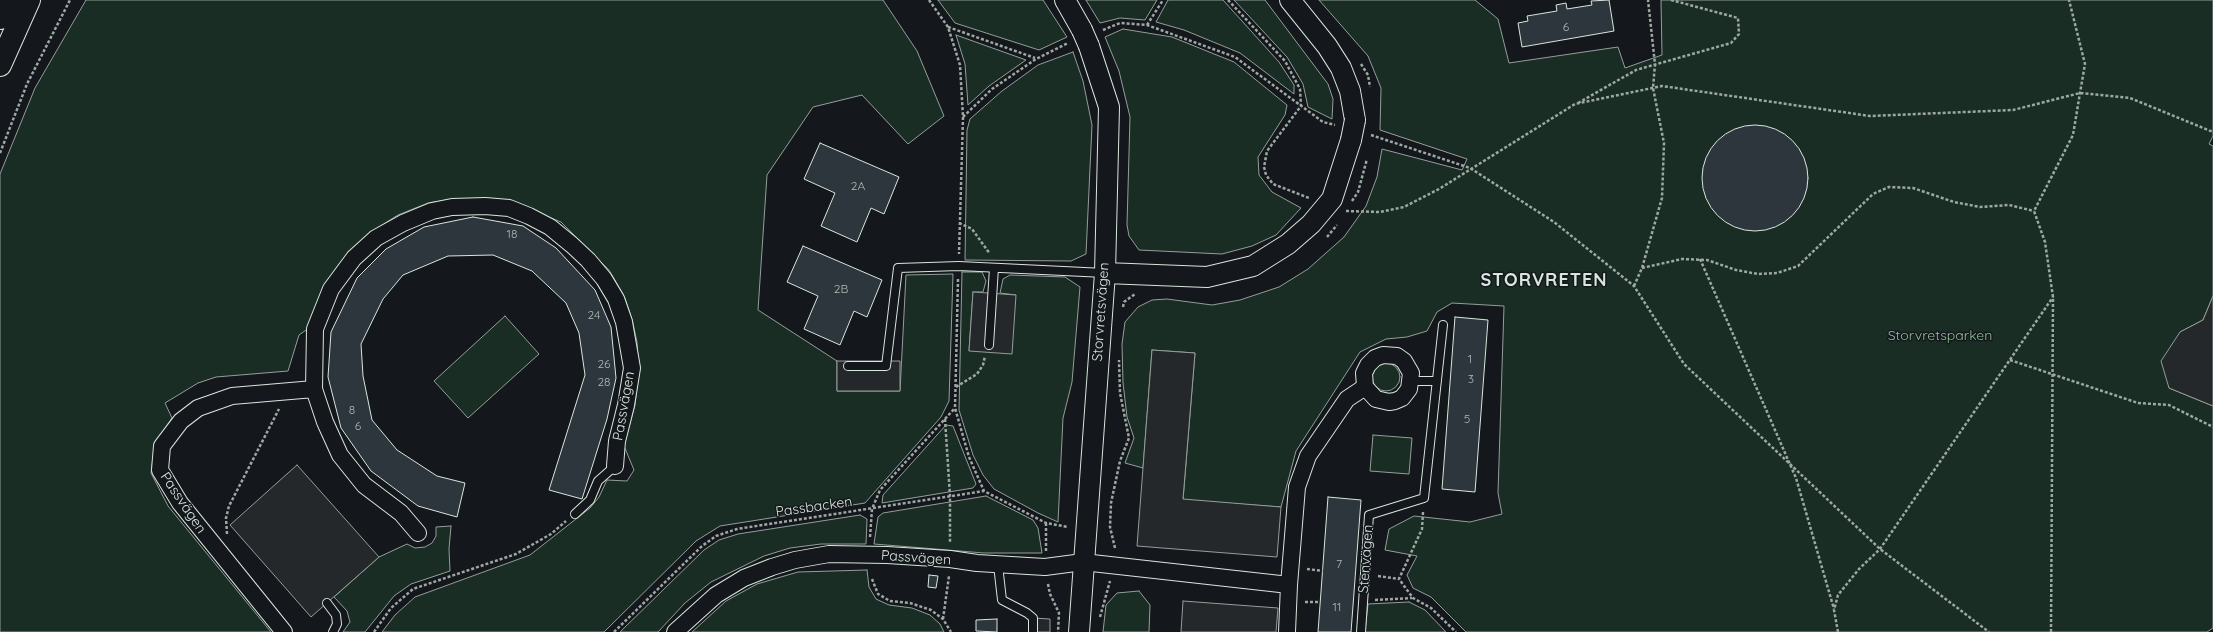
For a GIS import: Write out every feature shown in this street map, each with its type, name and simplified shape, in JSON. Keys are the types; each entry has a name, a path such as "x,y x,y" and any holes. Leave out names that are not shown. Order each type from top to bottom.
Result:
{"main road":[{"path":"0,18 6,0"},
{"path":"0,65 29,0"}],"street":[{"name":"Storvretsvägen","path":"1065,0 1085,37 1109,107 1105,273 1078,632"},
{"path":"1105,273 1207,276 1253,266 1288,244 1311,224 1339,210 1332,200 1356,129 1350,90 1341,68 1290,0"},
{"name":"Passvägen","path":"418,533 401,513 364,485 340,455 325,422 314,389 315,329 331,289 354,258 376,238 403,223 432,212 452,207 509,208 550,227 588,260 604,279 616,299 624,322 632,368 626,405 617,441 615,466"},
{"path":"1383,355 1397,356 1404,361 1411,373 1412,381 1409,389 1402,398 1389,402 1376,399 1365,387 1364,373 1368,365 1375,358 1383,355"},
{"path":"1287,632 1289,585 1297,487 1308,456 1347,399 1365,387"},
{"name":"Passvägen","path":"284,632 180,503 160,470 162,446 180,421 198,408 232,396 314,389"},
{"name":"Passvägen","path":"675,632 716,594 744,578 772,567 796,560 829,554 950,559 998,565 1045,567 1083,562"},
{"path":"1083,562 1289,585"}],"lane":[{"path":"848,366 886,366 898,268 958,266 1105,273"},
{"path":"989,345 994,268"},
{"path":"1424,498 1443,325"},
{"path":"1412,381 1437,381"},
{"path":"574,514 590,500 598,481 615,466"},
{"name":"Stenvägen","path":"1361,632 1369,516 1424,498"},
{"path":"998,565 1002,600 1027,612 1033,618 1033,632"},
{"path":"327,603 336,615 337,624 333,632"}],"path":[{"path":"0,153 26,84 70,0"},
{"path":"929,0 948,27 960,65 963,117 954,408 968,457 984,491 1046,524"},
{"path":"1148,25 1164,0"},
{"path":"1228,0 1285,61 1300,89 1301,106 1267,151 1264,167 1266,175 1273,184 1339,210 1380,212 1404,207 1438,189 1575,104 1636,70 1731,43 1739,34 1738,18 1671,0"},
{"path":"1634,286 1642,268 1662,198 1664,144 1654,88 1655,64 1648,0"},
{"path":"2051,632 2053,297 2045,242 2034,211 2073,135 2085,64 2069,0"},
{"path":"963,117 992,89 1036,59 1120,23 1148,25 1235,57 1323,122 1356,129 1470,168 1554,222 1634,286 1684,364 1880,549 1989,632"},
{"path":"948,27 1036,59"},
{"path":"1358,57 1368,75 1370,89"},
{"path":"1575,104 1662,86 1870,116 2013,110 2080,93 2130,98 2213,132"},
{"path":"1356,129 1371,135"},
{"path":"1371,135 1371,142"},
{"path":"1339,210 1358,192 1367,156"},
{"path":"1642,268 1682,259 1707,260 1736,270 1758,274 1777,272 1798,266 1873,194 1889,187 1913,188 1954,202 1980,207 2009,205 2034,211"},
{"path":"1321,242 1332,232 1339,222"},
{"path":"959,223 972,229 990,253 994,268"},
{"path":"1700,259 1792,467 1834,610 1838,632"},
{"path":"1122,310 1124,302 1138,291"},
{"path":"1834,610 1838,595 1859,569 1880,549 2053,297"},
{"path":"955,388 977,374 983,365 989,345"},
{"path":"1100,619 1108,591 1115,545 1110,527 1110,503 1120,461 1129,438 1120,393 1119,354"},
{"path":"2010,360 2138,404 2169,405 2213,427"},
{"path":"228,538 226,518 229,506 289,391"},
{"path":"870,537 872,509 880,490 946,419 954,408"},
{"path":"943,619 950,559 950,496 946,419"},
{"name":"Passbacken","path":"614,632 702,546 716,536 737,528 872,509 984,491"},
{"path":"1399,579 1422,529 1424,498"},
{"path":"374,632 391,608 413,589 516,554 551,534 574,514"},
{"path":"1365,575 1399,579 1413,598 1431,608 1456,632"},
{"path":"872,579 878,594 890,601 910,603 931,610 943,619 951,632"},
{"path":"1363,600 1413,598"}],"green space":[{"path":"86,0 883,0 917,51 944,116 908,144 862,95 813,107 767,175 758,310 837,361 837,391 900,391 906,275 953,274 949,401 941,417 865,503 720,526 696,541 604,632 382,632 395,615 415,597 530,555 590,508 599,497 607,480 627,481 634,470 624,446 635,405 639,369 637,342 632,319 625,298 609,270 561,222 508,201 454,199 428,203 398,215 371,232 309,328 299,335 288,371 216,377 198,383 165,403 172,418 155,443 151,473 168,506 271,632 0,632 0,174 35,88"},
{"path":"938,0 1043,0 1067,37 1039,50 955,23"},
{"path":"1086,0 1157,0 1145,20 1120,18 1100,23"},
{"path":"1168,0 1223,0 1279,62 1294,85 1294,94 1240,53 1184,30 1156,22"},
{"path":"1234,0 1265,0 1328,84 1333,99 1332,119 1308,107 1303,84 1287,57"},
{"name":"Storvretsparken","path":"1319,0 1475,0 1498,19 1509,63 1618,47 1625,68 1662,55 1661,0 2213,0 2213,136 2209,144 2213,146 2213,296 2203,320 2180,332 2169,388 2213,406 2213,628 2207,632 1466,632 1431,597 1413,588 1407,575 1417,556 1385,550 1389,529 1414,516 1470,522 1502,514 1498,493 1504,306 1452,303 1437,312 1427,331 1407,337 1386,339 1360,352 1296,451 1281,507 1183,500 1195,353 1152,350 1143,468 1125,463 1134,438 1127,417 1123,383 1122,344 1125,322 1138,307 1152,300 1167,299 1212,305 1240,300 1279,287 1308,269 1344,237 1366,206 1377,177 1382,149 1462,170 1467,159 1380,130 1381,88 1368,56"},
{"path":"1123,29 1172,37 1234,62 1287,105 1285,115 1258,157 1259,175 1272,192 1301,208 1276,235 1252,246 1222,254 1139,250 1129,236 1127,225 1130,117 1119,71 1105,37"},
{"path":"956,35 1026,60 989,86 968,105 965,64"},
{"path":"1073,52 1083,81 1092,125 1086,254 1071,261 965,260 967,130 970,119 1002,91 1038,65"},
{"path":"962,272 982,272 986,281 983,292 973,292 969,351 1016,295 1000,293 1003,279 1010,275 1065,277 1080,287 1072,382 1063,418 1058,522 994,489 983,475 973,455 959,410"},
{"path":"505,316 539,354 468,418 434,381"},
{"path":"1386,363 1396,367 1400,377 1396,387 1386,391 1376,387 1372,377 1376,367"},
{"path":"946,425 953,426 976,484 973,488 882,503 883,495"},
{"path":"1373,435 1412,438 1409,474 1370,471"},
{"path":"986,496 1033,520 1038,528 1042,553 984,553 874,544 878,517 883,513"},
{"path":"860,515 867,519 866,544 821,544 790,548 764,556 711,582 685,603 658,632 620,632 704,550 719,540 738,534"},
{"path":"451,526 449,549 450,571 411,584 394,596 365,632 343,632 350,622 347,611 334,597 379,557 407,544 415,548 425,547 432,543 436,536 436,527"},
{"path":"867,570 869,587 876,599 889,605 912,608 930,615 940,624 944,632 692,632 726,601 757,584 798,572"},
{"path":"1139,591 1150,605 1149,632 1103,632 1106,605 1117,593"},
{"path":"1409,602 1425,610 1446,632 1365,632 1368,604"}],"shaded area":[{"path":"973,292 1016,295 1012,354 969,351"},
{"path":"2213,296 2213,406 2169,388 2161,361 2180,332 2203,320"},
{"path":"1152,350 1195,353 1183,499 1281,507 1277,557 1137,546"},
{"path":"837,361 900,361 900,391 837,391"},
{"path":"297,465 379,557 311,617 230,525"},
{"path":"1183,601 1278,608 1276,632 1181,632"},
{"path":"1033,618 1050,619 1050,632 1033,632"}],"building":[{"path":"1609,0 1614,31 1522,47 1518,23 1528,21 1527,16 1557,11 1556,5 1566,3 1567,9 1592,5 1591,1"},
{"path":"1755,125 1775,129 1792,141 1804,158 1808,178 1804,198 1792,215 1775,227 1755,231 1735,227 1718,215 1706,198 1702,178 1706,158 1718,141 1735,129"},
{"path":"820,143 899,177 884,214 871,208 857,242 821,226 835,193 804,179"},
{"path":"473,217 523,226 556,248 595,290 611,327 616,378 607,419 582,499 549,490 585,375 579,333 566,303 532,271 493,255 448,256 403,275 383,299 361,344 363,376 372,420 397,450 437,476 465,483 457,517 418,506 371,471 341,428 328,377 331,332 357,278 386,249 424,227"},
{"path":"803,246 882,280 867,317 854,311 840,345 804,329 818,296 787,282"},
{"path":"1455,317 1488,320 1475,492 1442,489"},
{"path":"1328,497 1361,500 1351,632 1318,632"},
{"path":"929,575 938,576 936,588 928,587"},
{"path":"997,619 997,632 976,631 976,620"}],"district":[{"name":"STORVRETEN","path":"1544,281"}]}
